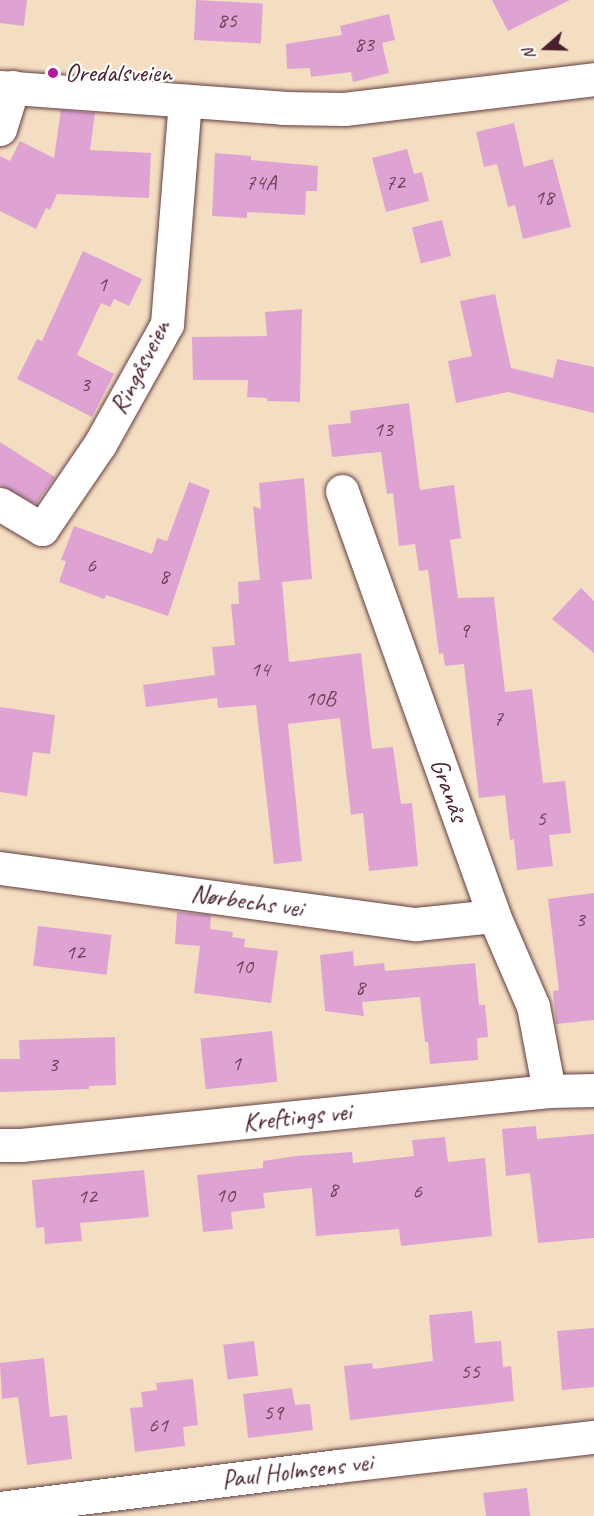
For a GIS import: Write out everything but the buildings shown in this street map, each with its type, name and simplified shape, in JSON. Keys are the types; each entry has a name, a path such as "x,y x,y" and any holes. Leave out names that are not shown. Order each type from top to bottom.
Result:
{"street":[{"path":"0,129 6,87 185,101 344,109 594,79"},
{"name":"Ringåsveien","path":"0,504 42,529 100,444 167,324 185,101"},
{"name":"Granås","path":"342,491 494,916 533,1006 549,1091"},
{"name":"Nørbechs vei","path":"0,868 416,924 494,916"},
{"name":"Kreftings vei","path":"0,1145 21,1145 549,1091 594,1090"},
{"name":"Paul Holmsens vei","path":"0,1508 594,1437"}],"place":[{"name":"Oredalsveien","path":"53,73"}]}
